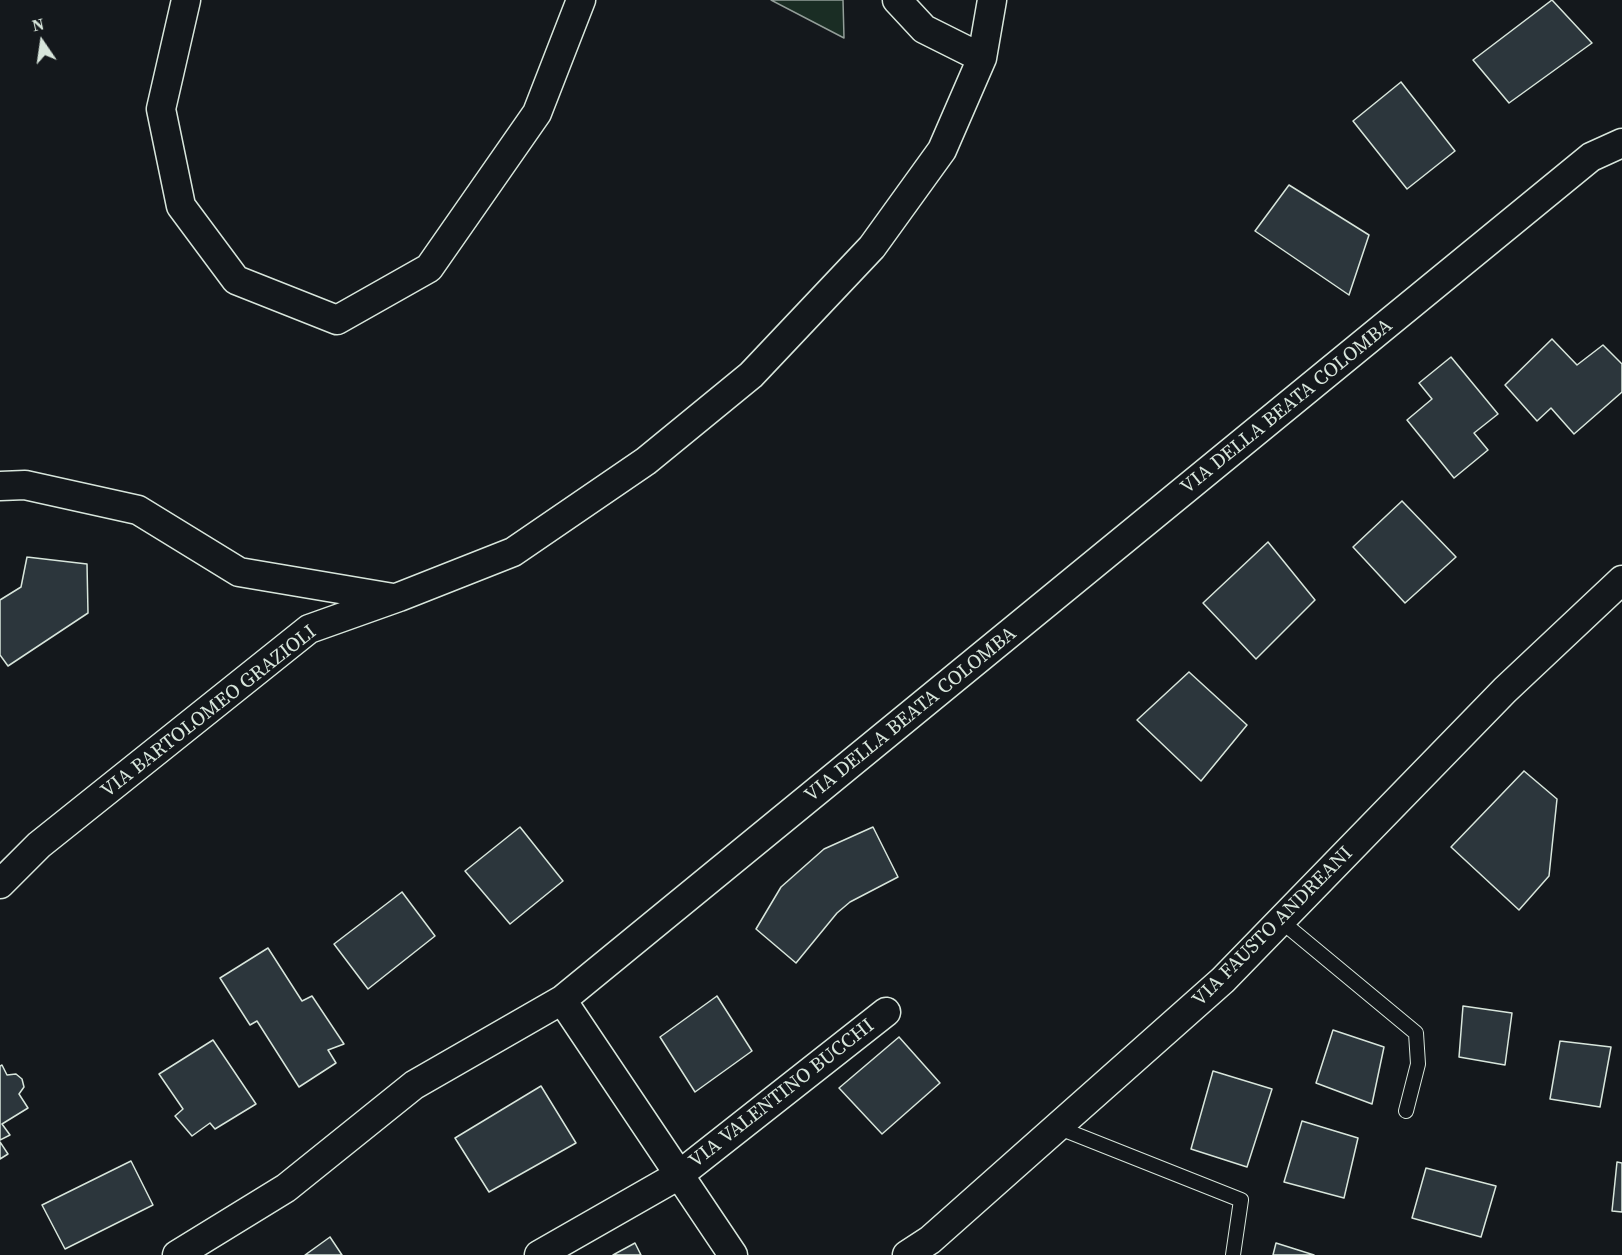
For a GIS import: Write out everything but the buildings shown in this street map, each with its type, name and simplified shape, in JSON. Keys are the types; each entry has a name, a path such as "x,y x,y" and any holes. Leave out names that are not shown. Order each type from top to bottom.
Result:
{"street":[{"path":"186,0 161,109 181,206 236,280 337,320 429,268 537,113 581,0"},
{"path":"897,0 924,29 982,58"},
{"name":"VIA BARTOLOMEO GRAZIOLI","path":"0,884 39,845 309,629 395,599 513,552 646,461 751,375 872,248 942,150 982,58 992,0"},
{"name":"VIA DELLA BEATA COLOMBA","path":"177,1255 286,1188 414,1085 562,1000 1581,165 1591,157 1622,143"},
{"path":"0,486 25,485 138,510 239,572 395,599"},
{"name":"VIA FAUSTO ANDREANI","path":"907,1255 930,1240 1223,980 1505,690 1622,580"},
{"name":"VIA VALENTINO BUCCHI","path":"562,1000 734,1255"},
{"name":"VIA VALENTINO BUCCHI","path":"539,1255 679,1175 886,1012"}],"lane":[{"path":"1281,921 1416,1033 1418,1064 1406,1111"},
{"path":"1057,1127 1241,1200 1233,1255"}],"green space":[{"path":"771,0 843,0 844,38"}]}
